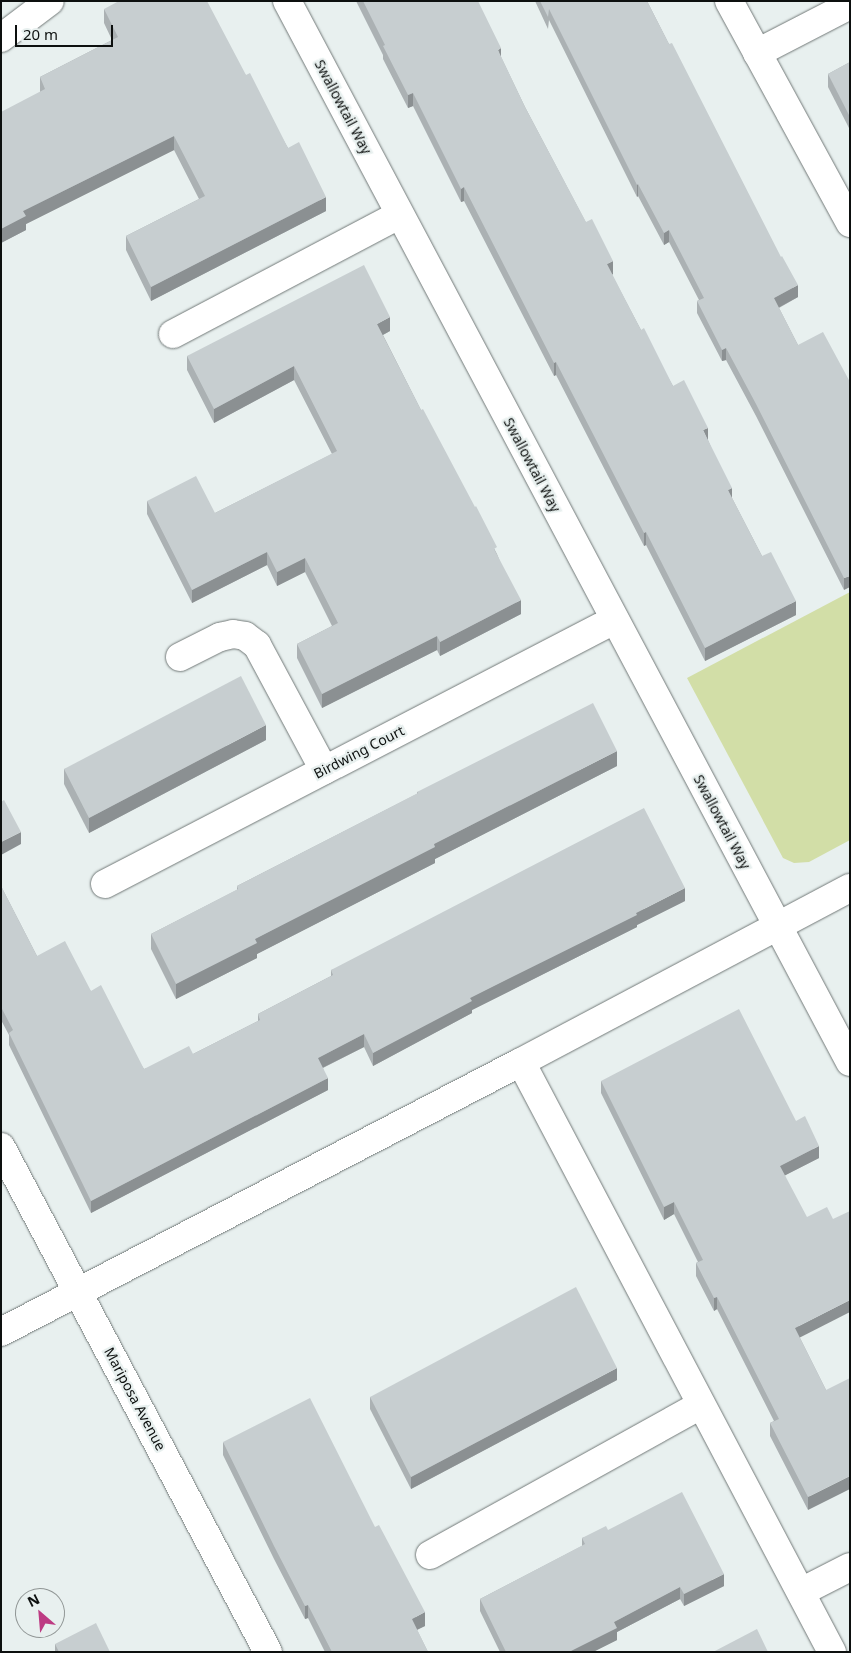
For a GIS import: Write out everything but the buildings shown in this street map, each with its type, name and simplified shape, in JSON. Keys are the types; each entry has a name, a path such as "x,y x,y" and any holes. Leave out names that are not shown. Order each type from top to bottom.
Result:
{"street":[{"path":"1,38 50,1"},
{"name":"Swallowtail Way","path":"287,1 777,928 850,1062"},
{"path":"729,1 850,223"},
{"path":"757,53 850,5"},
{"path":"173,334 400,215"},
{"name":"Birdwing Court","path":"104,884 614,620"},
{"path":"180,657 220,637 233,634 245,636 257,645 324,770"},
{"path":"1,1332 521,1062 850,888"},
{"path":"521,1062 832,1652"},
{"name":"Mariposa Avenue","path":"1,1147 268,1652"},
{"path":"430,1555 701,1405"},
{"path":"800,1592 850,1567"}],"green space":[{"path":"850,592 850,840 809,862 794,863 783,858 687,678"}]}
